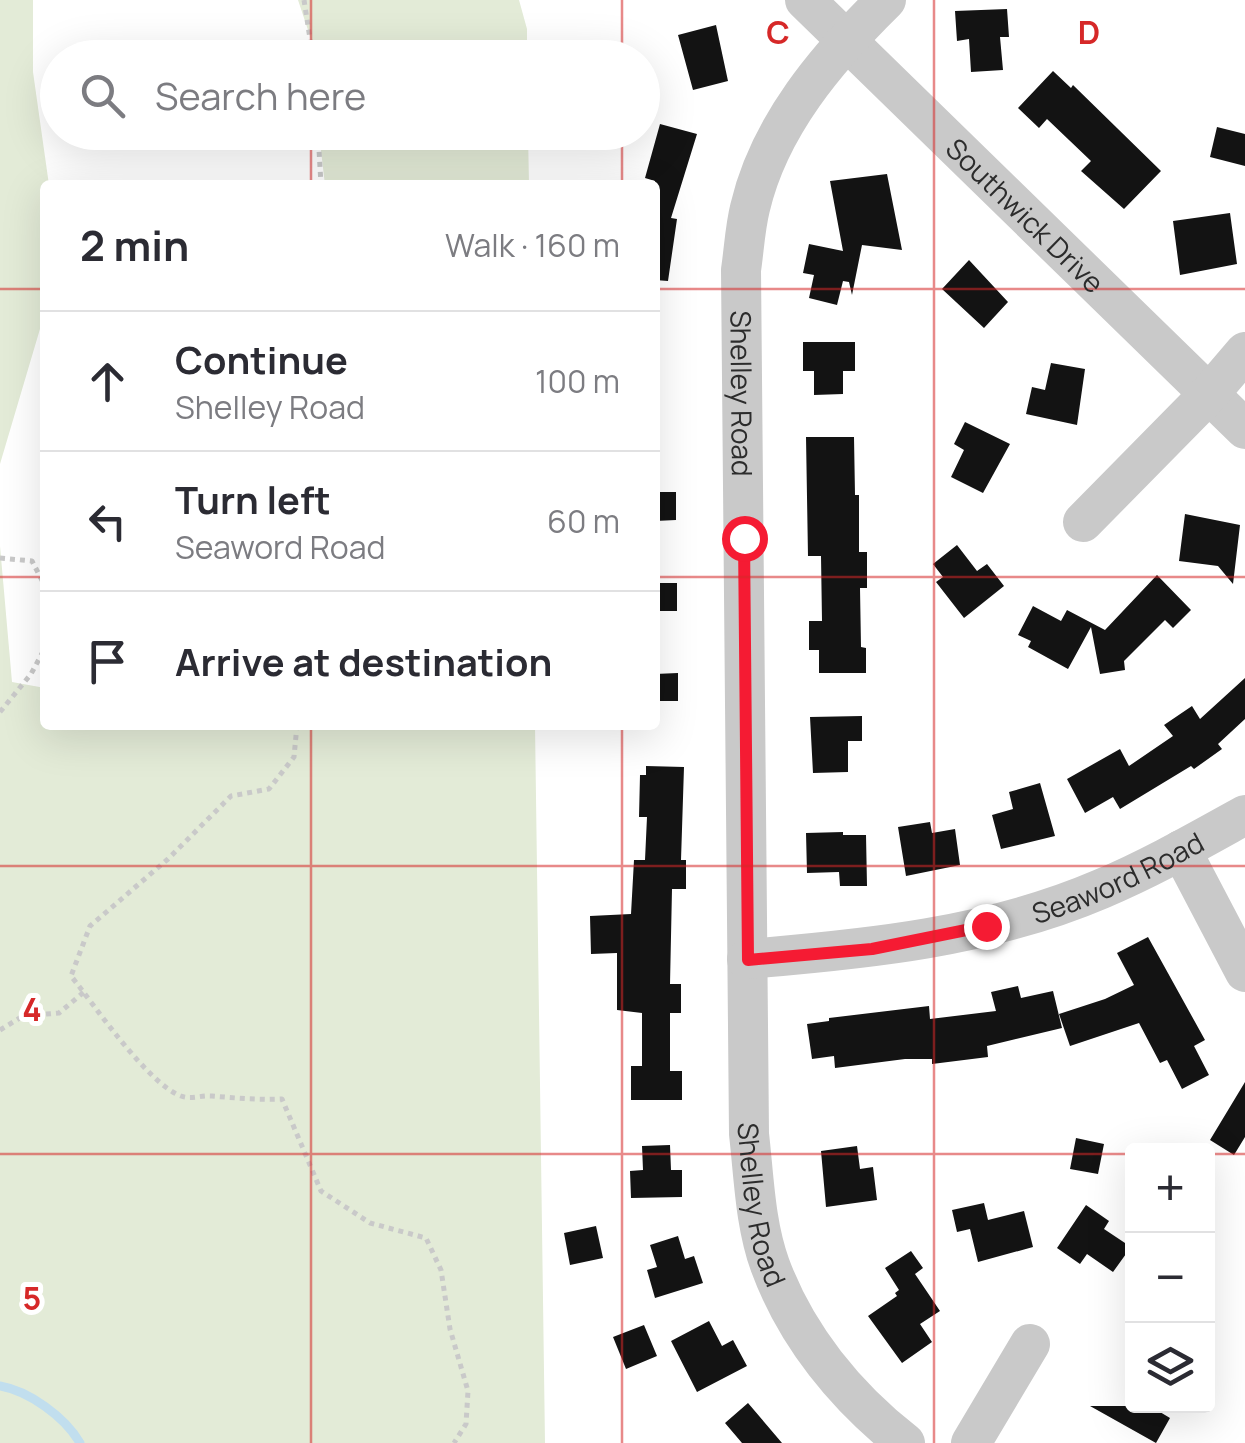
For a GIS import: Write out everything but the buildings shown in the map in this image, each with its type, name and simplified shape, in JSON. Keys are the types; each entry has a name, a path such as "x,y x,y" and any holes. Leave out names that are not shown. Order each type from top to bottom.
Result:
{"street":[{"name":"Southwick Drive","path":"804,0 1245,429"},
{"name":"Shelley Road","path":"886,0 846,40 789,115 765,162 750,208 741,270 749,1134 757,1205 770,1264 796,1318 826,1366 860,1406 904,1443"},
{"path":"1083,522 1245,352"},
{"name":"Seaword Road","path":"748,960 872,949 948,936 1024,916 1100,890 1245,815"},
{"path":"1181,850 1245,972"},
{"path":"971,1443 1030,1344"}],"path":[{"path":"304,0 310,40"},
{"path":"319,150 321,180"},
{"path":"0,558 32,561 40,576"},
{"path":"0,712 40,657"},
{"path":"297,730 294,757 269,789 231,796 168,859 90,926 71,976 166,1088 186,1098 206,1095 243,1100 282,1099 321,1191 370,1223 426,1238 442,1270 450,1329 468,1391 466,1424 454,1443"},
{"path":"0,1030 23,1016 59,1013 84,992"}],"green space":[{"path":"0,0 33,0 33,72 40,150 44,150 48,180 40,180 40,329 0,464"},
{"path":"298,0 519,0 527,29 527,40 310,40"},
{"path":"321,150 528,150 529,180 324,180"},
{"path":"0,546 12,682 40,687 40,730 535,730 545,1443 0,1443"}],"waterway":[{"path":"0,1386 23,1393 45,1407 80,1443"}],"route":[{"path":"744,538 748,960 872,949 986,926"}]}
